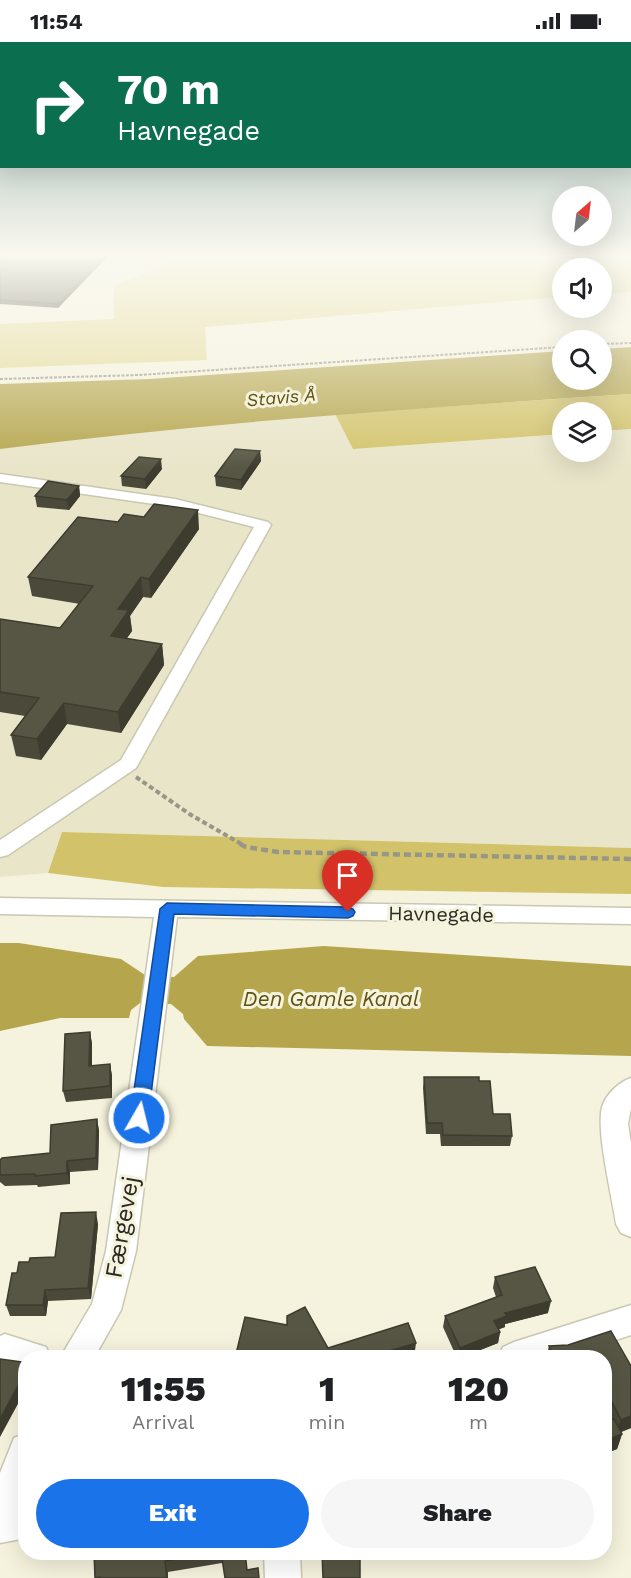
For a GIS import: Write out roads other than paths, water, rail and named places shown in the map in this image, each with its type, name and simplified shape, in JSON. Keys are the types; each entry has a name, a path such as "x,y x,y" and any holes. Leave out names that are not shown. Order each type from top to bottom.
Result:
{"street":[{"path":"0,478 175,503 263,525 129,764 0,850"},
{"name":"Havnegade","path":"0,906 631,916"},
{"name":"Færgevej","path":"81,1350 106,1310 121,1251 167,909"},
{"path":"631,1089 616,1106 614,1125 631,1224"},
{"path":"539,1350 631,1320"},
{"path":"0,1352 5,1350 18,1353"},
{"path":"0,1516 18,1470"},
{"path":"0,1525 18,1522"},
{"path":"282,1560 283,1578"}],"water":[{"name":"Stavis Å","path":"631,347 631,394 236,423 0,449 0,384 149,379 552,352 552,390 612,390 612,348"},
{"name":"Den Gamle Kanal","path":"0,943 19,943 121,959 145,975 174,977 198,956 324,946 631,966 631,1056 207,1046 184,1019 183,1014 171,1004 140,1003 131,1010 129,1018 60,1018 0,1031"}]}
